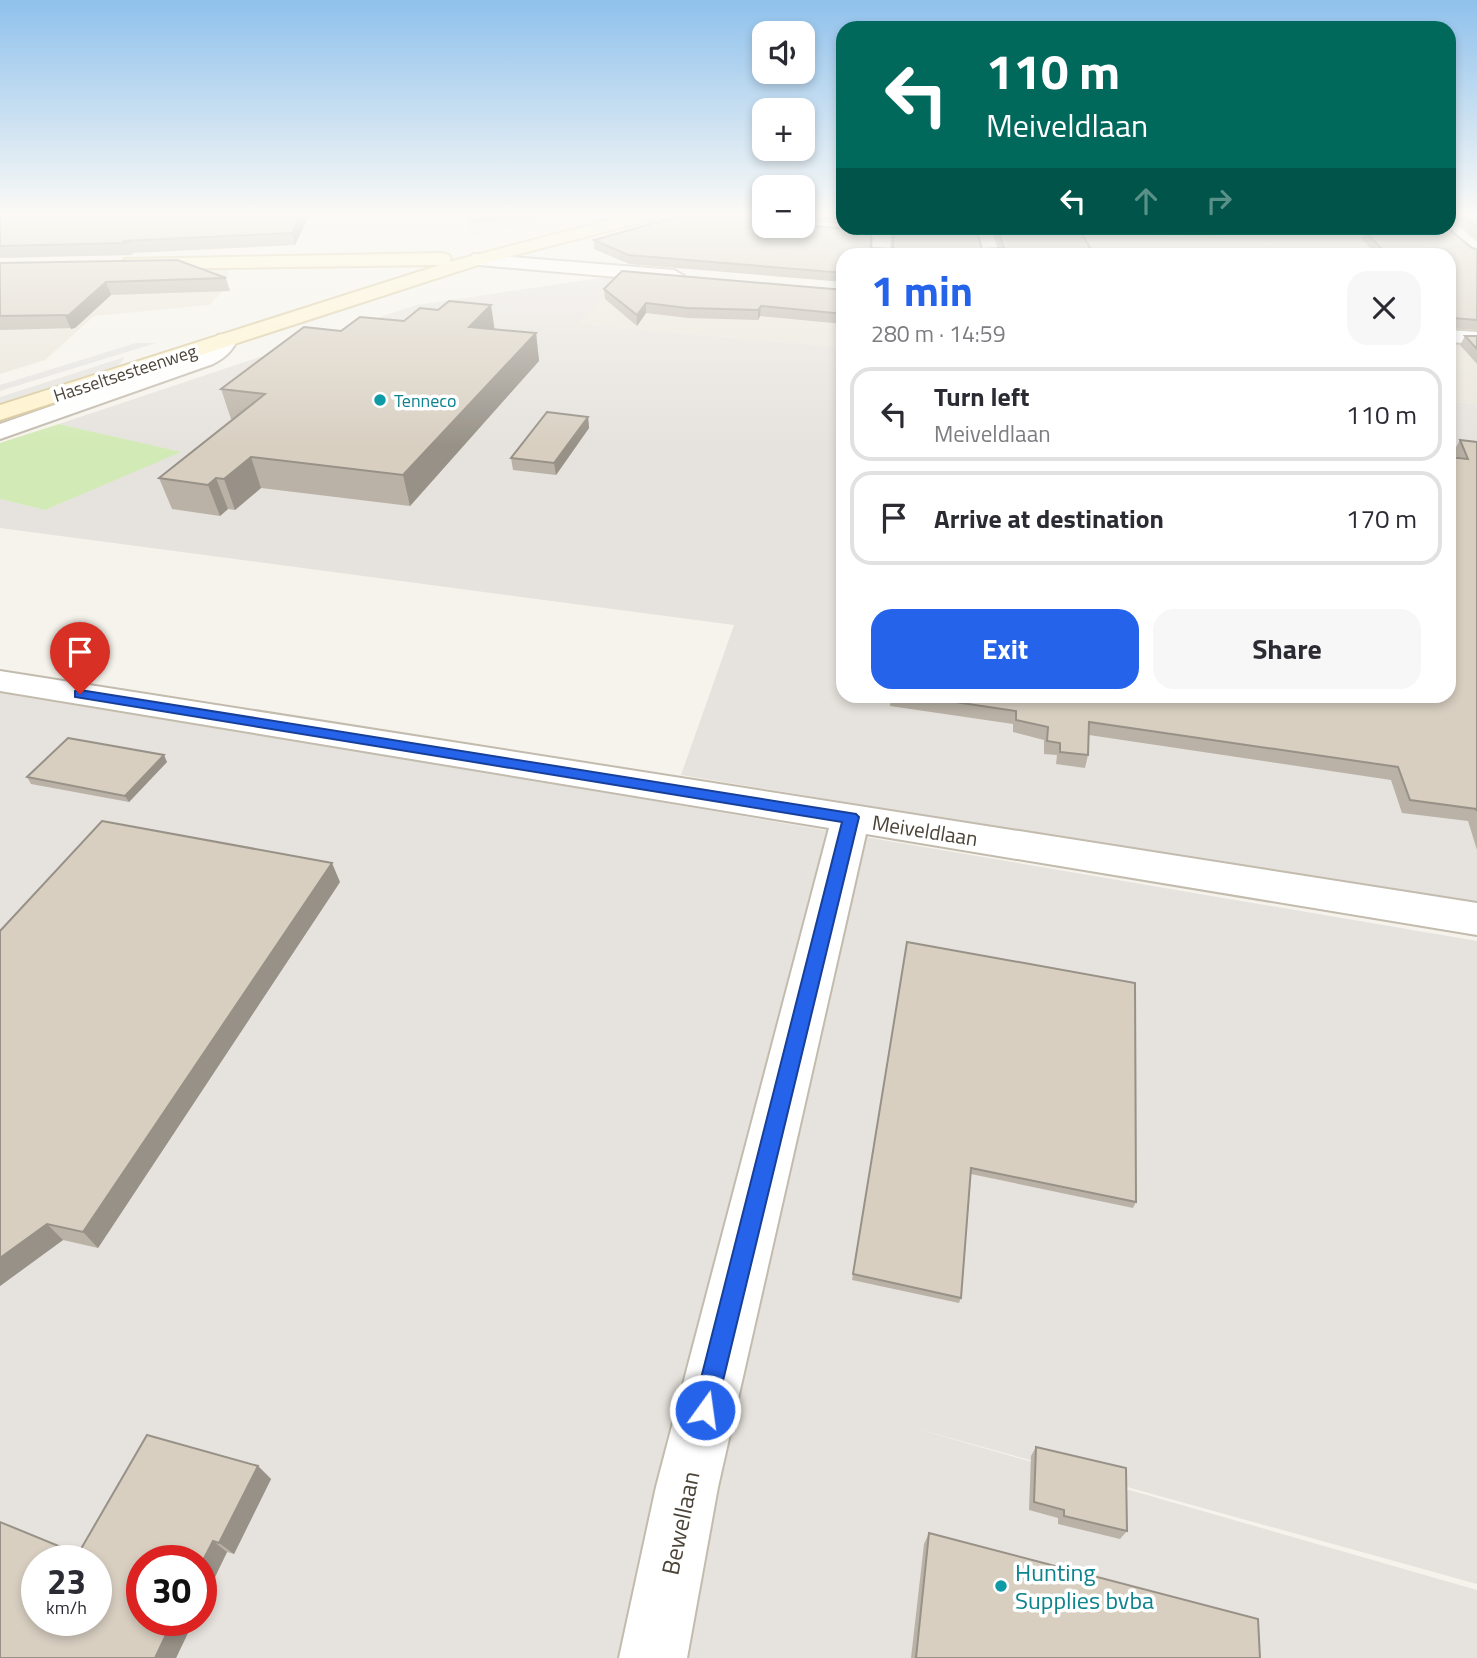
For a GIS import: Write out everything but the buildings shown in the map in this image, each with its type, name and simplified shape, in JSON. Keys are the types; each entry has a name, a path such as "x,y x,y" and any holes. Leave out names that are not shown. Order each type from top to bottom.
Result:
{"main road":[{"name":"Hasseltsesteenweg","path":"0,410 163,356 313,291"},
{"name":"Hasseltsesteenweg","path":"0,410 377,291"}],"street":[{"path":"1456,336 1477,338"},
{"path":"0,432 188,366 216,353 226,340"},
{"name":"Meiveldlaan","path":"0,681 1477,919"},
{"name":"Bewellaan","path":"653,1658 687,1487 851,817"}],"shaded area":[{"path":"0,291 223,291 209,305 94,316 45,360 0,374"},
{"path":"509,291 611,291 578,324 836,346 836,703 1456,703 1456,402 1477,404 1477,906 681,775 734,625 0,528 0,499 45,510 179,452 59,424 416,305"},
{"path":"611,291 836,293 836,346 577,324"},
{"path":"1456,291 1477,291 1477,332 1456,331"},
{"path":"1456,340 1477,342 1477,404 1456,402"},
{"path":"136,343 156,343 0,391 0,385"},
{"path":"125,357 119,365 0,403 0,397"},
{"path":"0,690 1477,941 1477,1584 907,1426 1477,1590 1477,1658 0,1658"}],"green space":[{"path":"59,424 181,452 45,510 0,499 0,443"}],"place":[{"name":"Tenneco","path":"380,400"},
{"name":"Hunting Supplies bvba","path":"1001,1586"}],"route":[{"path":"80,694 851,817 705,1410"}]}
